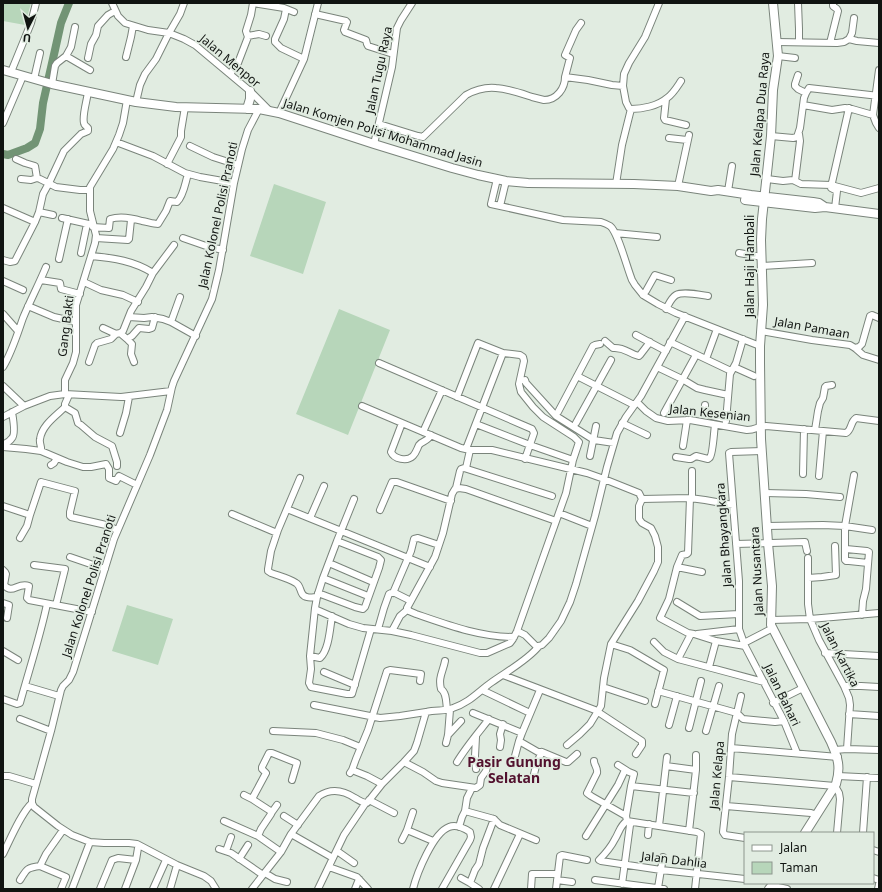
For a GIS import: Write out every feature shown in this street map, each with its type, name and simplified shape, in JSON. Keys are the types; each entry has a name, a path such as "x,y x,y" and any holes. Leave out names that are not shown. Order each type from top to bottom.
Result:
{"main road":[{"name":"Jalan Kelapa Dua Raya","path":"764,199 772,136 773,90 778,56 774,3"},
{"name":"Jalan Komjen Polisi Mohammad Jasin","path":"7,71 48,83 131,101 166,106 247,108 270,111 467,172 506,181 678,186 711,191 728,191 764,199 782,198 813,202 819,203 825,207"},
{"path":"247,108 250,99 250,91"},
{"path":"751,195 762,189 767,181 773,192 782,198"},
{"name":"Jalan Komjen Polisi Mohammad Jasin","path":"711,191 718,195 764,199 815,208 825,207 879,214"},
{"name":"Jalan Haji Hambali","path":"761,331 764,300 761,232 764,199"},
{"name":"Jalan Nusantara","path":"761,331 761,426 764,493 772,586 772,624 836,754 838,763 838,776 835,786 807,832"}],"street":[{"path":"7,71 31,22 36,3"},
{"name":"Jalan Menpor","path":"112,3 115,12 125,24 169,33 184,38 195,45 250,91 270,111"},
{"name":"Gang Bakti","path":"65,407 67,394 65,380 73,363 76,352 76,305 97,238 91,225 90,190 116,142 131,101 139,90 145,74 156,60 180,14 184,3"},
{"path":"230,74 238,63 248,36 246,31 253,3 267,4 294,12"},
{"path":"279,113 304,59 318,3"},
{"name":"Jalan Tugu Raya","path":"374,144 390,73 398,28 401,20 412,3"},
{"path":"631,109 628,108 626,102 623,78 626,68 645,37 660,3"},
{"path":"798,3 799,42"},
{"path":"830,43 838,11 834,7 833,3"},
{"path":"286,9 284,19 275,42 281,48 304,59"},
{"path":"88,58 91,44 96,35 98,26 108,15 115,12"},
{"path":"316,14 346,21 345,32 366,40 368,46 393,54"},
{"path":"777,42 841,43 849,39 852,33 854,18"},
{"path":"379,124 423,137 463,98 473,92 487,88 508,89 547,100 552,98 563,88 570,58 565,55 576,30 581,23"},
{"path":"126,57 133,26"},
{"path":"48,83 55,66 66,56 71,47 75,27"},
{"path":"248,36 256,34 266,36"},
{"path":"849,39 879,43"},
{"path":"34,79 40,53"},
{"path":"66,56 90,70"},
{"path":"778,56 795,58"},
{"path":"879,70 877,95 873,115 879,128"},
{"path":"798,75 795,86 806,93"},
{"path":"3,123 23,76"},
{"path":"565,77 623,86"},
{"path":"631,109 647,107 660,103 666,99 681,81"},
{"path":"795,181 803,105 809,88 877,95"},
{"path":"3,260 10,262 15,261 35,222 42,198 64,151 81,134 88,131 88,128 84,122 88,92"},
{"path":"666,99 665,120 686,125"},
{"path":"803,105 832,110 849,108 873,115"},
{"path":"167,164 181,137 186,107"},
{"path":"835,208 837,191 831,188 831,185 849,108"},
{"name":"Jalan Kolonel Polisi Pranoti","path":"32,803 59,696 62,687 69,680 73,672 117,530 167,410 174,381 214,294 238,165 246,137 260,109"},
{"path":"616,184 622,145 631,109"},
{"path":"772,136 796,138 799,134"},
{"path":"669,138 688,137 678,186"},
{"path":"116,142 153,156 188,174 234,183"},
{"path":"190,146 213,157 238,165"},
{"path":"16,159 35,166 36,178"},
{"path":"728,191 732,166"},
{"path":"59,259 65,219 109,228 110,219 113,218 131,218 158,224 166,211 170,200 177,202 179,200 188,174"},
{"path":"21,179 31,180 40,178 59,187 90,190"},
{"path":"497,179 491,204 563,220 601,222 610,226 616,233 630,275 642,294 666,308 760,346"},
{"path":"500,206 506,181"},
{"path":"767,181 795,181 801,184 831,185 861,193 879,188"},
{"path":"3,209 35,222"},
{"path":"39,212 54,215"},
{"path":"97,238 128,240 131,220"},
{"path":"81,253 91,225"},
{"path":"616,233 657,237"},
{"path":"183,238 223,250"},
{"path":"89,362 97,343 111,339 123,331 131,311 138,302 153,273 174,245"},
{"path":"739,253 762,261 812,262"},
{"path":"91,256 120,259 141,266 153,273"},
{"path":"3,367 46,267"},
{"path":"642,294 646,291 655,275 671,280"},
{"path":"41,280 60,283 61,289 80,294"},
{"path":"3,281 23,290"},
{"path":"84,282 101,290 124,295 138,302"},
{"path":"666,308 676,295 684,293 708,296"},
{"path":"171,322 180,297"},
{"path":"28,306 54,317 76,322"},
{"path":"3,314 18,331"},
{"path":"855,348 862,344 870,316 872,315 879,318"},
{"path":"314,705 346,710 372,717 385,718 426,712 436,709 448,710 469,700 492,682 503,676 535,651 539,646 546,642 561,621 576,584 617,433 622,423 641,396 685,316"},
{"path":"129,317 155,317 171,322 196,336"},
{"path":"127,339 139,328 152,328 155,317"},
{"path":"103,328 118,334 132,344 131,354 134,362"},
{"path":"706,359 717,329"},
{"name":"Jalan Pamaan","path":"761,331 850,345 863,355 879,360"},
{"path":"636,335 666,351"},
{"path":"705,405 705,412 712,416 726,420 732,369 736,363 743,339"},
{"path":"558,412 593,346 603,343 613,348 621,348 639,356 650,342"},
{"path":"670,342 696,355 754,376"},
{"path":"314,608 363,628 392,631 411,635 483,654 510,643 515,634 566,493 573,460 579,444 578,440 574,437 543,417 528,402 521,392 519,388 524,359 520,355 503,353 478,343 457,397"},
{"path":"466,468 468,450 476,424 503,353"},
{"path":"664,413 696,355"},
{"path":"576,423 611,360"},
{"path":"379,363 532,429 534,433 525,459"},
{"path":"657,367 697,388 728,395"},
{"name":"Jalan Kesenian","path":"577,376 636,404 656,418 672,421 687,420 751,430 761,426 847,433 853,420 856,418 879,421"},
{"path":"525,380 556,416 594,440 614,443"},
{"path":"815,430 818,411 825,387 832,385"},
{"path":"3,386 24,406"},
{"path":"423,432 442,390"},
{"path":"3,417 24,406 50,396 67,394 129,397 171,391"},
{"path":"120,433 129,397"},
{"path":"362,406 468,450 492,450 592,475 639,493 642,499 639,506 639,519 642,523 651,528 655,536 658,547 658,562 638,601 611,644 606,664 601,706 590,724 567,745"},
{"path":"41,451 40,438 43,430 48,423 65,407 75,413 78,423 95,437 112,446 117,466"},
{"path":"4,446 13,436 12,412"},
{"path":"683,446 687,420"},
{"path":"402,423 391,452 391,454 396,457 402,459 411,458 420,445 431,435"},
{"path":"622,423 647,435"},
{"path":"476,424 573,460"},
{"path":"676,457 688,460 696,456 709,458 711,455 714,425"},
{"path":"590,456 596,426"},
{"path":"803,474 804,429"},
{"path":"819,476 823,431"},
{"path":"4,446 41,451 57,458 87,467 106,464 109,469 109,478 116,481 119,476 137,485"},
{"name":"Jalan Bhayangkara","path":"744,645 739,629 739,581 729,453 762,451"},
{"path":"51,465 57,458"},
{"path":"392,631 400,616 407,610 430,567 443,533 453,491 454,488 456,488 461,469 466,468 552,496"},
{"path":"692,471 688,553 682,555 677,567 669,599 660,619 688,633 716,641 744,645 772,624"},
{"path":"854,475 846,526 845,560 868,563"},
{"path":"300,478 277,533 271,551 268,571 271,574 296,583 299,586 303,596 306,597 317,595 361,609 364,608 380,560 379,558 337,541"},
{"path":"20,538 27,526 41,482 75,491 70,512 71,517 117,530"},
{"path":"380,510 392,482 397,482 451,501"},
{"path":"310,518 324,486"},
{"path":"456,488 466,489 556,521"},
{"path":"764,493 812,494 840,497"},
{"path":"642,499 691,498 733,506"},
{"path":"354,499 323,578 314,608 309,683 312,687 352,694 371,629"},
{"path":"3,506 30,515"},
{"path":"287,509 430,567"},
{"path":"559,513 592,526"},
{"path":"232,514 277,533"},
{"path":"767,526 823,525 846,526 872,530"},
{"path":"378,629 388,596 393,593 408,558 414,539 418,538 439,545"},
{"path":"736,544 805,542 810,619"},
{"path":"808,578 836,575 835,546"},
{"path":"846,549 868,551 869,554 862,615"},
{"path":"70,557 105,569"},
{"path":"329,563 373,582"},
{"path":"34,565 65,569 56,605"},
{"path":"677,567 702,572"},
{"path":"3,570 6,572 4,585 6,588 15,588 23,584 29,586 28,599 92,612"},
{"path":"323,578 368,596"},
{"path":"393,593 411,601"},
{"path":"677,602 700,616 739,614"},
{"path":"3,603 9,605 7,618"},
{"path":"3,698 20,704 36,650 38,636 47,604"},
{"path":"407,610 478,633 500,637 515,634 525,635 534,644 539,646"},
{"name":"Jalan Kartika","path":"772,624 879,613"},
{"path":"310,656 320,658 324,654 332,616"},
{"name":"Jalan Kartika","path":"810,619 825,653 844,686 849,698 850,705 847,749"},
{"path":"692,634 739,629"},
{"path":"678,659 692,634"},
{"path":"709,668 716,641"},
{"path":"654,642 664,652 678,659 764,682"},
{"path":"611,644 630,650 664,670 655,704"},
{"name":"Jalan Bahari","path":"744,645 784,721 797,754"},
{"path":"28,648 36,650"},
{"path":"3,651 18,660"},
{"path":"825,653 879,656"},
{"path":"445,661 440,675 440,686 445,694 448,710 448,735 446,743"},
{"path":"382,784 351,771 372,717 387,671 390,670 421,674 420,681"},
{"path":"324,672 355,685"},
{"path":"503,676 595,710 642,741 642,745 636,754"},
{"path":"689,728 701,681"},
{"path":"25,686 59,696"},
{"path":"706,730 720,686"},
{"path":"844,686 879,687"},
{"path":"603,687 645,701"},
{"path":"773,702 803,688"},
{"path":"482,690 530,713"},
{"path":"515,756 522,733 540,690"},
{"path":"658,692 696,701 737,714 743,719 775,722 784,721"},
{"path":"669,725 677,696"},
{"name":"Jalan Kelapa","path":"741,696 732,734 723,834 744,838"},
{"path":"318,889 344,835 367,802 382,784 414,751 426,712"},
{"path":"473,712 522,733"},
{"path":"775,722 780,713"},
{"path":"849,714 879,716"},
{"path":"20,719 51,731"},
{"path":"457,762 488,719"},
{"path":"448,735 460,720"},
{"path":"500,747 500,734 503,724"},
{"path":"273,731 316,733 343,740 360,747"},
{"path":"476,737 476,769"},
{"path":"519,741 538,752 542,752 566,762 577,754"},
{"path":"731,748 797,754 836,754 847,749 879,750"},
{"path":"464,752 475,756"},
{"path":"533,778 537,762 542,752"},
{"path":"252,799 266,773 261,768 269,753 297,762 292,780"},
{"path":"689,831 694,793 696,755"},
{"path":"659,826 667,757"},
{"path":"594,761 597,773 587,793 591,796 628,820 701,833 702,835 695,889"},
{"path":"404,762 436,781 470,788 476,788 480,785 481,778 486,771 488,762"},
{"path":"618,765 634,774 631,786 628,820 630,825 622,884"},
{"path":"666,766 696,770"},
{"path":"586,836 618,785 625,770"},
{"path":"3,776 9,776 36,784"},
{"path":"838,776 879,778"},
{"path":"729,777 835,786 839,793 840,799 837,832"},
{"path":"862,832 867,777"},
{"path":"631,786 694,793"},
{"path":"459,827 465,811 467,798 471,790 470,788"},
{"path":"252,889 281,852 291,834 319,796 332,790 343,792 394,813"},
{"path":"244,795 272,812"},
{"path":"3,854 6,841 32,803 34,807 63,830 72,835 90,842 134,843 166,860 204,876 211,881 216,889"},
{"path":"258,836 261,828 277,805"},
{"path":"726,806 817,815"},
{"path":"465,811 494,819 500,825 536,840"},
{"path":"402,840 413,812"},
{"path":"284,816 298,825"},
{"path":"470,883 479,864 483,848 494,819"},
{"name":"Jalan Dahlia","path":"628,820 621,826 615,839 599,860 661,870 744,879"},
{"path":"224,821 258,836 281,852"},
{"name":"Jalan Dahlia","path":"648,835 649,824"},
{"path":"413,889 419,871 433,842 446,828 451,826 459,827 470,832 471,837 442,889"},
{"path":"40,866 46,854 63,830"},
{"path":"407,830 433,842"},
{"path":"291,834 333,858"},
{"path":"494,889 520,834"},
{"path":"226,851 231,837"},
{"path":"74,888 90,842"},
{"path":"239,859 248,846"},
{"path":"125,889 136,860 138,848"},
{"path":"219,849 231,853 264,874 287,882"},
{"path":"337,851 354,863"},
{"path":"556,889 561,855 586,860"},
{"path":"595,880 661,889 663,857"},
{"path":"100,889 112,860 118,858 136,860"},
{"path":"153,889 166,860"},
{"path":"170,889 177,865"},
{"path":"20,880 26,870 40,866 66,877 62,889"},
{"path":"329,867 359,880 368,889"},
{"path":"531,889 532,874 557,877 572,882"},
{"path":"461,878 479,889"},
{"path":"355,889 359,880"},
{"path":"878,889 879,884"},
{"path":"772,885 787,889"}],"green space":[{"path":"3,3 31,3 25,25 3,21"},
{"path":"274,184 326,202 303,274 250,256"},
{"path":"339,309 390,330 348,435 296,414"},
{"path":"127,605 173,619 158,665 112,651"}],"waterway":[{"path":"3,154 8,155 27,148 35,143 40,129 43,103 61,23 69,3"}],"district":[{"name":"Pasir Gunung Selatan","path":"514,770"}]}
